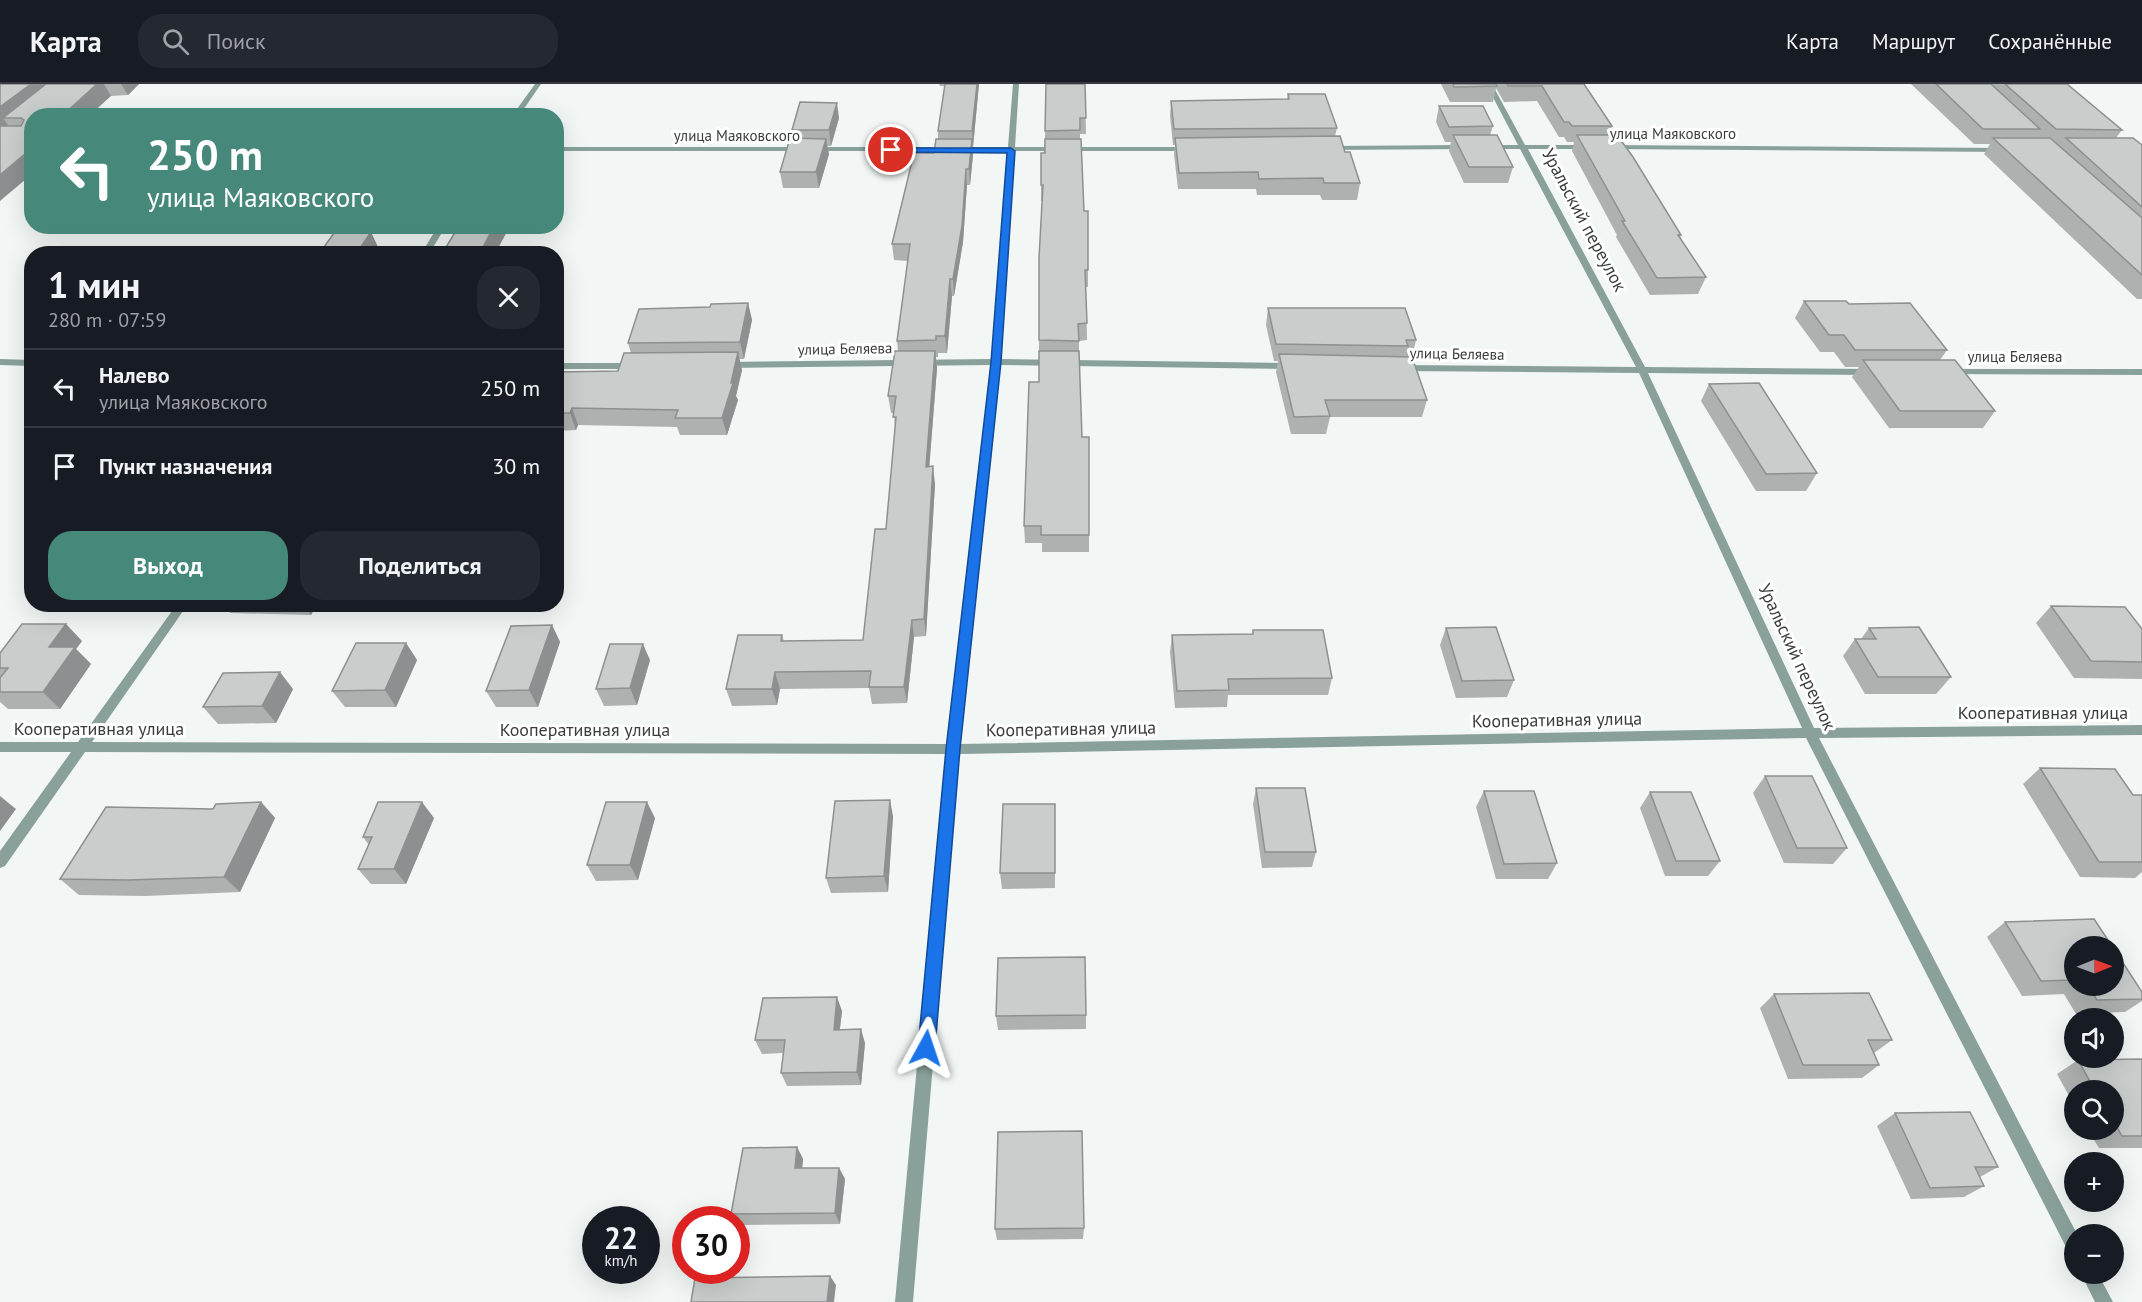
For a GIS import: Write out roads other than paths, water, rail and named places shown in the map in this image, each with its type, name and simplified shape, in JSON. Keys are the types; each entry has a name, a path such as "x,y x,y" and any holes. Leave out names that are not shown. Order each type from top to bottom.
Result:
{"street":[{"path":"520,108 537,84"},
{"path":"904,1302 953,749 996,362 1016,84"},
{"name":"Уральский переулок","path":"1489,84 1643,372 1810,733 2064,1226"},
{"name":"улица Маяковского","path":"1320,148 1593,147"},
{"name":"улица Маяковского","path":"1605,147 2008,150"},
{"name":"улица Маяковского","path":"564,149 1011,151 1201,149"},
{"path":"0,362 24,363"},
{"name":"улица Беляева","path":"711,365 996,362 1307,367"},
{"path":"564,366 651,365"},
{"name":"улица Беляева","path":"1391,368 1643,372 1881,372"},
{"name":"улица Беляева","path":"1940,372 2142,372"},
{"path":"0,862 177,612"},
{"name":"Кооперативная улица","path":"0,747 953,749 1810,733 2142,730"},
{"path":"2094,1284 2104,1302"}]}
